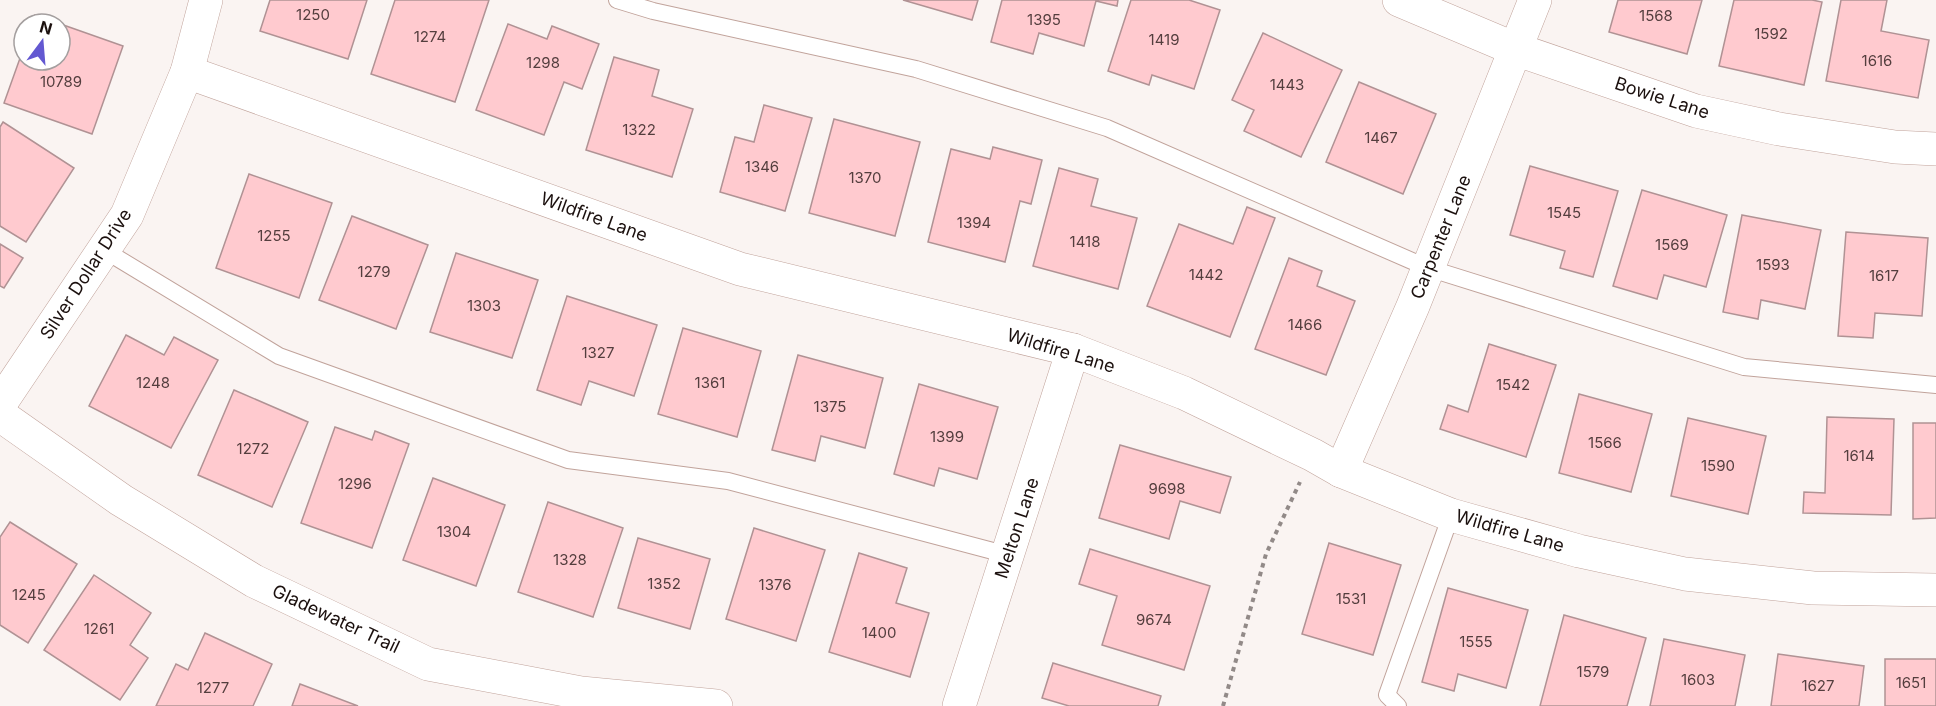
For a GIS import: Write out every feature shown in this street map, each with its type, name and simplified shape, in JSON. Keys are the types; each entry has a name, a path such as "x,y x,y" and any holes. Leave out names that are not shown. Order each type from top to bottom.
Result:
{"street":[{"name":"Silver Dollar Drive","path":"0,404 127,215 187,72 206,0"},
{"name":"Bowie Lane","path":"1399,0 1515,49 1696,111 1779,129 1884,146 1936,149"},
{"name":"Carpenter Lane","path":"1341,471 1428,268 1535,0"},
{"name":"Wildfire Lane","path":"187,72 740,268 1073,350 1184,393 1313,455 1341,471 1451,515 1579,551 1685,574 1813,588 1936,590"},
{"name":"Melton Lane","path":"959,706 1073,350"},
{"name":"Gladewater Trail","path":"0,416 121,500 254,580 428,663 581,693 716,706"}],"lane":[{"path":"617,0 653,11 916,69 1107,128 1428,268 1744,368 1936,385"},
{"path":"104,249 279,356 568,460 728,481 1008,555"},
{"path":"1398,706 1387,695 1451,515"}],"path":[{"path":"1223,706 1230,690 1266,554 1313,455"}],"building":[{"path":"270,0 367,0 348,59 260,31"},
{"path":"395,0 489,0 455,102 371,74"},
{"path":"903,0 978,0 972,20"},
{"path":"1002,0 1118,0 1117,6 1096,1 1084,46 1039,33 1033,54 991,42"},
{"path":"1131,0 1189,0 1220,10 1194,89 1152,75 1149,85 1108,71"},
{"path":"1618,0 1702,0 1687,54 1609,32"},
{"path":"1734,0 1822,2 1804,85 1719,66"},
{"path":"1841,0 1887,0 1881,31 1929,40 1918,98 1826,81"},
{"path":"508,24 547,39 552,26 599,44 582,89 564,82 544,135 476,110"},
{"path":"72,28 123,46 92,134 4,103 15,72 72,72"},
{"path":"1263,33 1342,70 1301,157 1244,131 1254,110 1232,100"},
{"path":"614,57 659,70 652,96 693,109 672,177 586,150"},
{"path":"1359,82 1436,114 1403,194 1326,162"},
{"path":"764,105 812,118 785,211 720,192 735,137 754,142"},
{"path":"834,119 920,142 895,236 809,213"},
{"path":"3,122 74,168 26,242 0,226 0,127"},
{"path":"993,147 1042,160 1031,204 1020,201 1005,262 928,242 951,149 990,159"},
{"path":"1530,166 1618,191 1593,277 1560,268 1565,251 1510,235"},
{"path":"1059,168 1098,179 1091,206 1137,218 1118,289 1033,266"},
{"path":"249,174 332,203 299,298 216,268"},
{"path":"1642,190 1727,215 1706,287 1664,275 1657,299 1613,286"},
{"path":"1247,207 1275,218 1230,337 1147,306 1179,224 1233,244"},
{"path":"1742,215 1821,230 1805,309 1761,300 1758,319 1723,312"},
{"path":"352,216 428,245 396,329 319,300"},
{"path":"1846,232 1928,238 1922,316 1875,313 1873,338 1838,336"},
{"path":"0,244 23,258 4,288 0,286"},
{"path":"456,253 538,280 512,358 430,332"},
{"path":"1289,258 1322,271 1317,286 1355,301 1326,375 1255,349"},
{"path":"567,296 657,325 634,396 589,381 581,405 537,390"},
{"path":"683,328 761,351 737,437 658,414"},
{"path":"126,335 164,355 174,337 218,360 171,448 89,406"},
{"path":"1489,344 1556,365 1526,457 1440,429 1448,405 1468,412"},
{"path":"798,355 883,378 865,448 821,436 815,461 772,450"},
{"path":"919,384 998,407 977,479 939,468 934,486 894,474"},
{"path":"234,390 308,422 272,507 198,475"},
{"path":"1579,394 1652,414 1631,492 1559,473"},
{"path":"1827,417 1894,419 1891,515 1803,513 1804,492 1825,493"},
{"path":"1688,418 1766,436 1748,514 1671,496"},
{"path":"1913,423 1936,423 1936,518 1913,519"},
{"path":"335,427 372,440 375,431 409,444 372,548 301,523"},
{"path":"1120,445 1231,477 1220,513 1180,501 1169,539 1099,518"},
{"path":"433,478 505,505 476,586 403,560"},
{"path":"548,502 623,528 593,617 518,592"},
{"path":"10,522 77,564 28,643 0,625 0,537"},
{"path":"754,528 825,550 796,641 726,619"},
{"path":"638,538 710,559 690,629 618,608"},
{"path":"1329,543 1401,565 1373,655 1302,634"},
{"path":"1090,549 1210,586 1184,670 1102,645 1117,596 1079,584"},
{"path":"859,553 907,568 896,603 929,613 910,677 829,652"},
{"path":"94,575 151,613 130,645 148,658 120,700 44,650"},
{"path":"1448,588 1528,610 1506,688 1458,674 1454,691 1422,682"},
{"path":"1564,615 1646,638 1627,706 1540,706"},
{"path":"205,633 272,664 253,706 156,706 176,664 188,670"},
{"path":"1664,639 1745,655 1735,706 1650,706"},
{"path":"1778,654 1864,666 1859,706 1771,706"},
{"path":"1885,659 1936,659 1936,706 1885,706"},
{"path":"1053,663 1161,696 1158,706 1069,706 1042,698"},
{"path":"300,684 358,706 292,706"}]}
